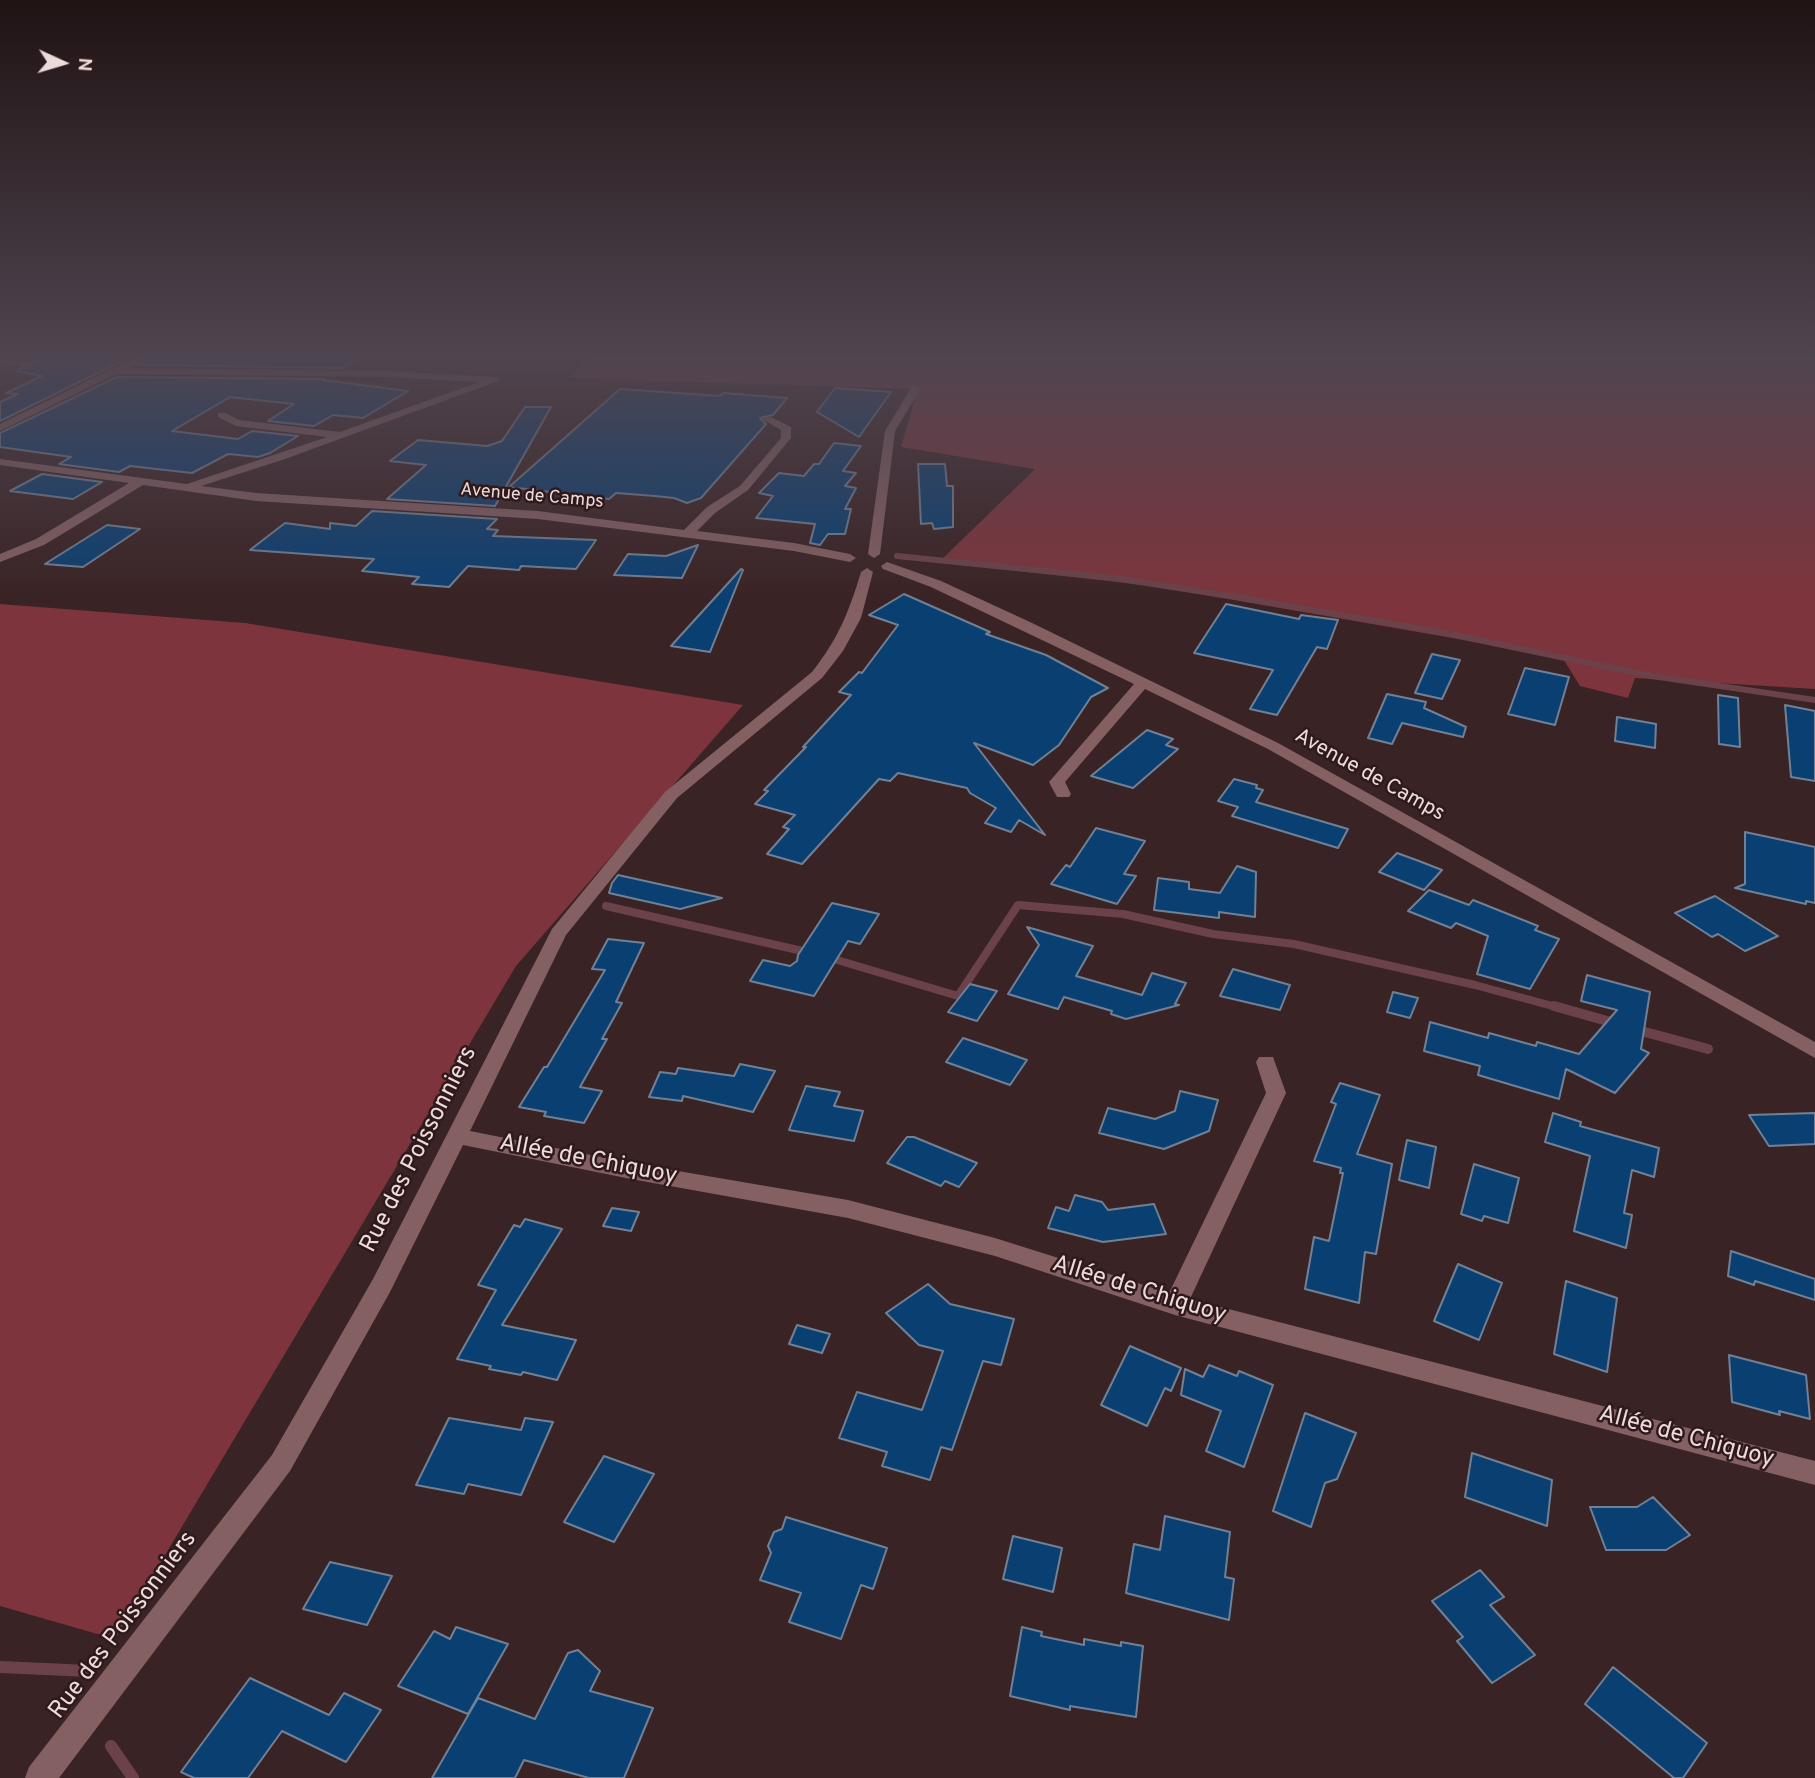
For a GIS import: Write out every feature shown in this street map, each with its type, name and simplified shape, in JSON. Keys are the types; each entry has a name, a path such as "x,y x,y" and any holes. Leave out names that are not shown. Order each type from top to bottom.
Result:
{"street":[{"path":"185,487 336,437"},
{"path":"688,533 711,510 744,488 786,437"},
{"name":"Rue des Poissonniers","path":"40,1778 281,1463 382,1285 558,933 671,795 817,675 836,651 854,618 869,563 889,437"},
{"name":"Avenue de Camps","path":"0,462 256,497 538,515 688,533 794,547 869,563 936,584 1273,746 1815,1051"},
{"path":"0,558 40,542 141,481"},
{"path":"1063,794 1057,782 1143,683"},
{"path":"1175,1305 1276,1093 1266,1062"},
{"name":"Allée de Chiquoy","path":"457,1136 848,1209 995,1247 1175,1305 1815,1473"}],"shaded area":[{"path":"904,437 1815,437 1815,689 1635,678 1628,698 1580,686 1562,657 1153,586 939,562 1035,469 901,447"},
{"path":"0,604 245,623 743,705 516,966 115,1639 0,1606"}],"building":[{"path":"0,437 296,437 270,453 258,457 228,454 192,473 130,466 119,472 59,464 71,457 0,447"},
{"path":"505,437 534,437 495,506 387,499 426,465 390,461 418,440 487,446 502,441"},
{"path":"566,437 755,437 701,498 687,503 674,498 655,496 616,493 609,499 509,487"},
{"path":"834,443 861,446 843,471 856,473 845,486 856,488 845,509 851,509 845,534 828,534 820,545 810,543 815,524 756,518 773,496 759,493 779,473 804,476 814,464 819,464"},
{"path":"918,464 945,464 947,486 953,486 953,527 934,529 932,523 921,524"},
{"path":"42,474 102,482 73,499 10,491"},
{"path":"372,511 497,519 487,529 498,530 493,536 596,540 576,569 521,566 519,570 468,566 449,587 412,584 419,577 362,571 374,559 250,550 285,523 330,529 330,523 356,526"},
{"path":"107,525 140,529 83,567 45,564"},
{"path":"698,545 682,578 614,575 628,554 666,556"},
{"path":"741,569 743,570 710,652 671,646"},
{"path":"904,594 990,632 986,634 1046,655 1108,688 1091,697 1059,745 1033,765 974,743 1045,835 1019,820 1011,832 985,823 996,808 970,793 967,788 898,773 890,781 879,779 802,864 767,854 789,829 783,827 795,815 755,804 768,791 764,790 851,695 839,692 859,672 862,673 898,625 869,615"},
{"path":"1226,604 1299,619 1301,615 1338,620 1327,649 1317,647 1277,715 1250,709 1273,670 1194,653"},
{"path":"1432,654 1460,660 1442,699 1415,693"},
{"path":"1525,668 1569,677 1555,725 1508,714"},
{"path":"1387,694 1426,702 1424,708 1466,727 1463,737 1402,723 1392,744 1368,738"},
{"path":"1718,695 1738,698 1740,747 1719,744"},
{"path":"1785,705 1815,711 1815,781 1791,777"},
{"path":"1617,717 1656,724 1655,748 1615,741"},
{"path":"1147,730 1173,739 1166,745 1178,749 1133,788 1091,776"},
{"path":"1234,779 1257,785 1256,788 1263,790 1256,802 1348,829 1338,848 1232,816 1238,807 1218,801"},
{"path":"1096,828 1145,841 1124,874 1136,876 1117,904 1051,884 1066,865 1070,867"},
{"path":"1745,832 1815,847 1815,903 1806,901 1806,904 1735,888 1745,884"},
{"path":"1397,853 1442,870 1424,890 1379,872"},
{"path":"1237,866 1256,872 1255,917 1219,912 1219,918 1154,910 1158,878 1189,882 1189,889 1220,893"},
{"path":"618,875 722,898 680,909 609,893"},
{"path":"1429,890 1469,905 1473,900 1538,926 1535,930 1559,939 1530,989 1477,974 1488,936 1456,923 1451,928 1408,911"},
{"path":"1715,896 1778,936 1745,951 1718,934 1712,937 1675,913"},
{"path":"832,903 879,914 860,944 848,941 814,996 750,981 763,960 790,966 797,961 798,955"},
{"path":"1027,927 1093,946 1076,976 1142,995 1152,973 1186,983 1175,1004 1179,1005 1126,1019 1111,1014 1112,1011 1064,997 1058,1009 1008,994 1039,945"},
{"path":"608,939 644,943 616,1002 622,1003 602,1039 607,1039 580,1087 602,1091 584,1123 544,1116 546,1112 519,1107 544,1067 547,1067 605,970 592,969"},
{"path":"1233,969 1290,985 1280,1010 1220,996"},
{"path":"1587,975 1650,992 1641,1049 1649,1053 1615,1093 1566,1069 1559,1099 1478,1075 1480,1066 1424,1051 1430,1022 1488,1038 1489,1033 1536,1046 1537,1042 1579,1054 1617,1010 1581,1001"},
{"path":"970,984 997,991 977,1021 948,1012"},
{"path":"1393,992 1418,998 1410,1018 1387,1012"},
{"path":"963,1038 1027,1060 1010,1085 946,1062"},
{"path":"740,1064 775,1071 753,1112 683,1096 682,1101 649,1097 660,1072 676,1074 678,1068 734,1076"},
{"path":"1340,1083 1380,1095 1357,1154 1392,1164 1376,1254 1365,1252 1359,1303 1305,1289 1314,1237 1329,1241 1343,1173 1340,1173 1341,1168 1314,1161 1336,1104 1331,1102"},
{"path":"806,1086 840,1092 834,1106 863,1111 854,1141 789,1130"},
{"path":"1180,1091 1218,1100 1209,1131 1164,1149 1099,1133 1108,1108 1155,1119 1175,1111"},
{"path":"1553,1113 1581,1122 1580,1126 1659,1148 1654,1177 1632,1170 1624,1213 1632,1215 1626,1248 1574,1231 1590,1156 1545,1142"},
{"path":"1815,1113 1815,1144 1769,1146 1749,1115"},
{"path":"907,1137 914,1137 977,1163 959,1187 945,1181 941,1186 887,1163"},
{"path":"1407,1140 1436,1147 1429,1188 1399,1180"},
{"path":"1474,1164 1519,1178 1508,1223 1484,1216 1482,1221 1461,1214"},
{"path":"1075,1195 1102,1202 1108,1210 1154,1204 1166,1234 1103,1242 1048,1228 1056,1207 1069,1211"},
{"path":"612,1208 639,1212 631,1231 603,1226"},
{"path":"525,1219 562,1229 502,1325 576,1340 557,1380 523,1372 521,1375 489,1369 491,1366 457,1359 496,1290 478,1285 514,1225 520,1227"},
{"path":"1731,1251 1815,1279 1815,1300 1755,1281 1754,1285 1728,1276"},
{"path":"1458,1264 1502,1283 1479,1340 1434,1321"},
{"path":"1566,1281 1617,1298 1607,1372 1554,1354"},
{"path":"928,1284 950,1304 1014,1319 1001,1365 983,1361 952,1450 941,1447 930,1480 882,1466 887,1452 839,1438 857,1392 922,1410 943,1351 919,1345 886,1313"},
{"path":"797,1325 830,1334 822,1353 789,1344"},
{"path":"1130,1346 1181,1368 1171,1391 1165,1388 1147,1426 1101,1405"},
{"path":"1729,1355 1806,1375 1810,1419 1779,1411 1780,1415 1732,1402"},
{"path":"1209,1365 1237,1376 1239,1371 1273,1385 1244,1467 1206,1451 1221,1411 1181,1395 1185,1369 1203,1377"},
{"path":"1305,1413 1356,1433 1337,1479 1325,1483 1311,1527 1273,1511"},
{"path":"449,1418 521,1430 525,1418 553,1422 521,1495 468,1484 464,1494 416,1485"},
{"path":"1472,1453 1552,1480 1547,1526 1465,1497"},
{"path":"604,1456 654,1474 614,1542 564,1522"},
{"path":"1653,1497 1690,1535 1666,1550 1606,1550 1590,1507 1637,1507"},
{"path":"1165,1516 1230,1532 1225,1577 1234,1579 1229,1620 1126,1593 1134,1544 1160,1550"},
{"path":"786,1517 887,1548 873,1589 861,1585 841,1639 789,1622 801,1593 760,1580 771,1553 768,1546 774,1532 782,1529"},
{"path":"1013,1536 1062,1548 1053,1592 1003,1579"},
{"path":"330,1562 392,1576 367,1625 303,1609"},
{"path":"1480,1570 1504,1597 1490,1605 1535,1655 1492,1683 1457,1641 1463,1637 1432,1601"},
{"path":"456,1627 508,1644 468,1714 398,1686 434,1631 450,1639"},
{"path":"1022,1627 1042,1632 1041,1636 1084,1645 1084,1639 1121,1646 1121,1642 1143,1646 1136,1717 1070,1706 1070,1710 1010,1696"},
{"path":"578,1650 600,1671 590,1691 653,1708 624,1778 589,1778 524,1760 515,1778 432,1778 478,1698 535,1719 568,1653"},
{"path":"1613,1667 1707,1743 1683,1778 1674,1778 1585,1704"},
{"path":"250,1678 329,1715 344,1693 381,1710 346,1762 282,1731 248,1778 194,1778 181,1772"}],"waterway":[{"path":"897,556 1114,578 1237,597 1445,633 1652,676 1815,700"},
{"path":"827,957 958,996 1018,905 1123,914 1213,934 1294,944 1475,985 1560,1008"},
{"path":"606,906 811,953"},
{"path":"1554,1006 1618,1024"},
{"path":"1634,1029 1708,1049"},
{"path":"0,1667 89,1671"},
{"path":"111,1746 133,1778"}]}
